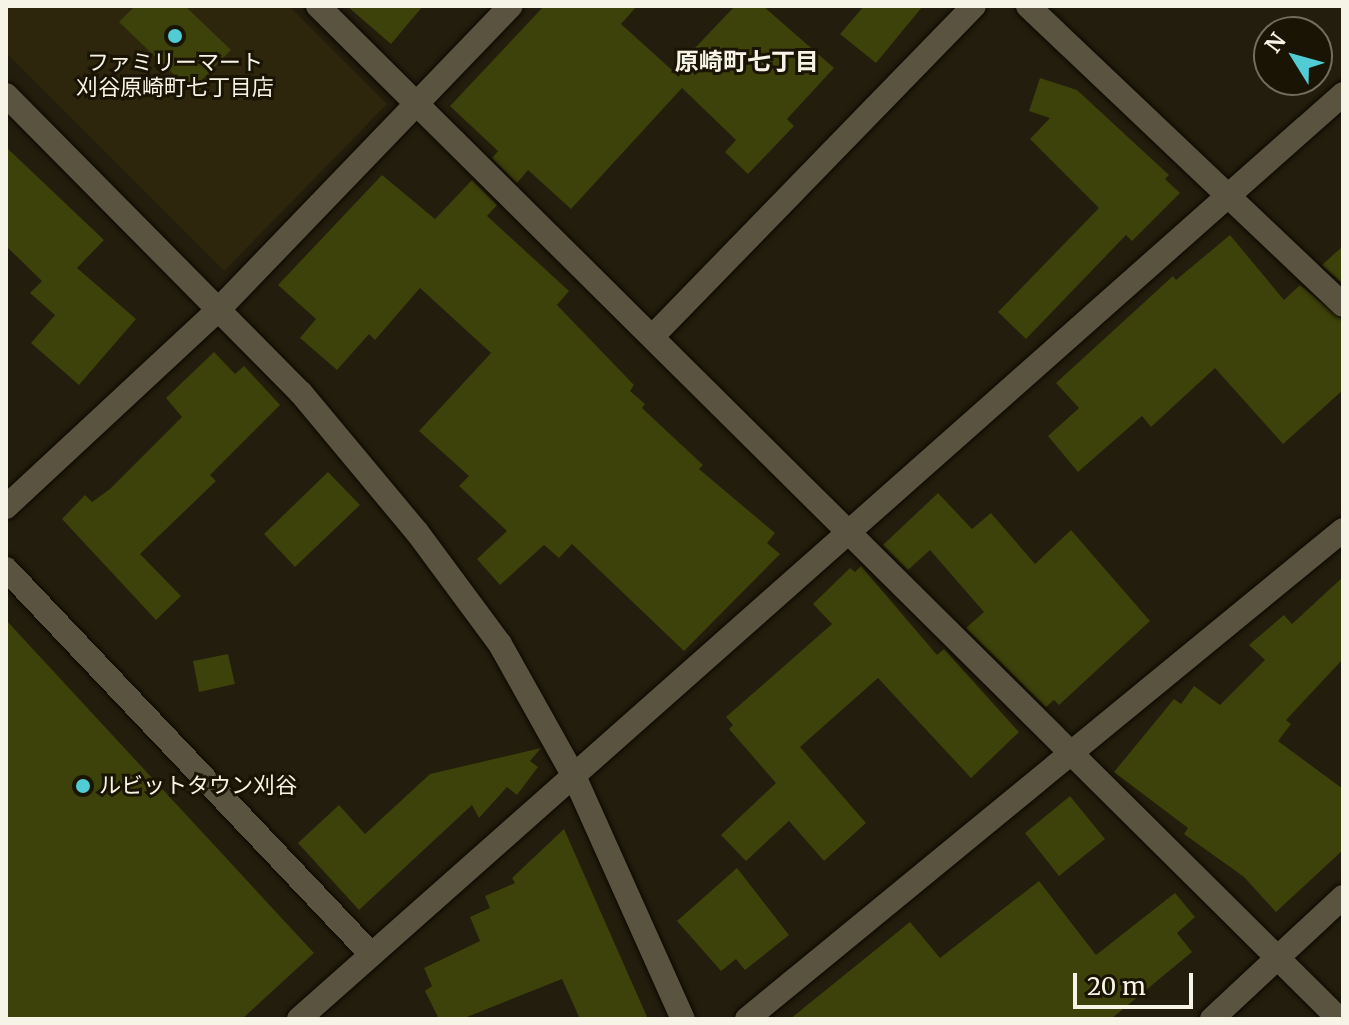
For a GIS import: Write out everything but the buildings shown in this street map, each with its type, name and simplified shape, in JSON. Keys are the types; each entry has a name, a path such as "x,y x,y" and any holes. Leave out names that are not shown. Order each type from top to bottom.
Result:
{"street":[{"path":"318,6 1339,1019"},
{"path":"6,507 220,308 511,6"},
{"path":"653,336 974,6"},
{"path":"1028,6 1343,305"},
{"path":"299,1019 370,953 575,778 1343,94"},
{"path":"6,95 301,393 417,532 500,644 575,778 683,1019"},
{"path":"747,1019 1068,752 1343,530"},
{"path":"6,569 370,953"},
{"path":"1212,1019 1343,897"}],"shaded area":[{"name":"ファミリーマート 刈谷原崎町七丁目店","path":"6,6 289,6 387,104 224,271 6,53"}],"place":[{"name":"ファミリーマート 刈谷原崎町七丁目店","path":"175,36"},
{"name":"ルビットタウン刈谷","path":"83,786"}],"district":[{"name":"原崎町七丁目","path":"747,62"}]}
